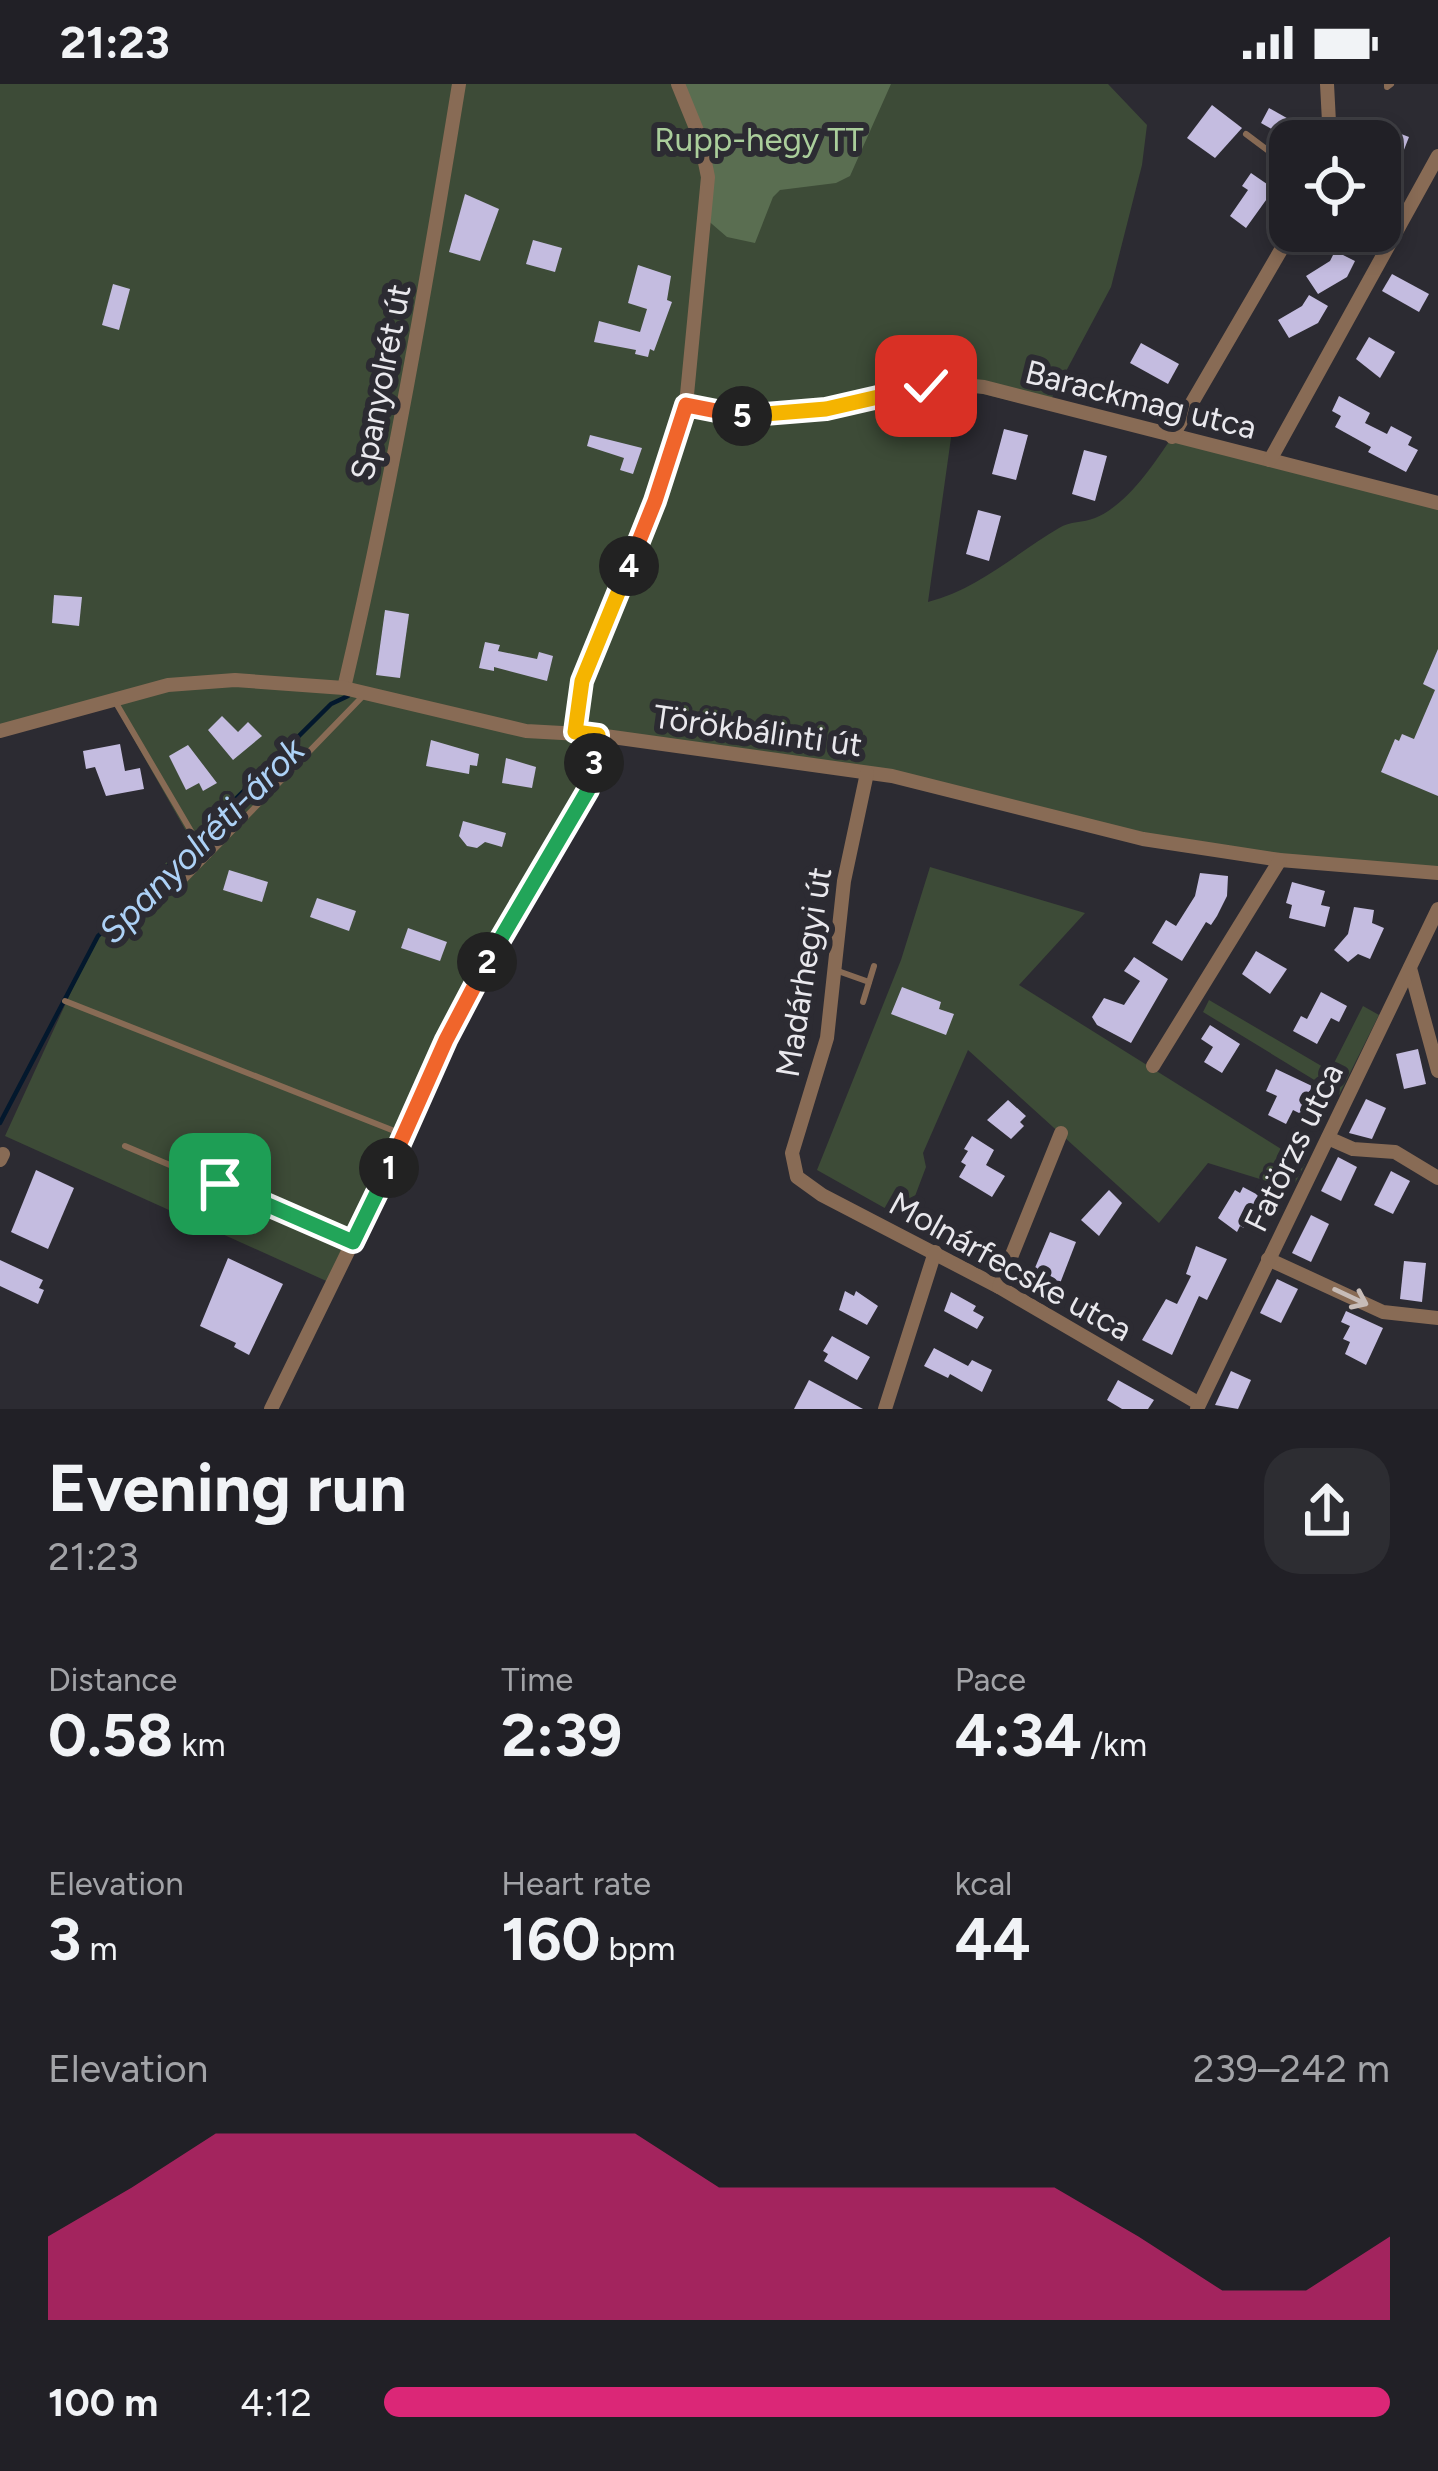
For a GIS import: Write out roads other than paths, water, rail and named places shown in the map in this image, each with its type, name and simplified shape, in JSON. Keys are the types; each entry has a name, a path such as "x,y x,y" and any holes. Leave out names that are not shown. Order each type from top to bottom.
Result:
{"street":[{"name":"Spanyolrét út","path":"344,688 375,557 459,84"},
{"path":"575,732 582,681 655,501 686,405 708,176 700,138 678,84"},
{"path":"1328,84 1329,120"},
{"path":"1270,460 1438,156"},
{"path":"1172,436 1280,252"},
{"name":"Barackmag utca","path":"686,405 742,416 775,415 868,401 926,386 984,387 1438,503"},
{"name":"Törökbálinti út","path":"0,731 167,685 218,680 344,688 526,730 575,732 896,777 1143,839 1280,860 1438,873"},
{"path":"271,1409 405,1135 446,1040 588,790 598,735"},
{"name":"Madárhegyi út","path":"797,1177 792,1153 827,1038 844,881 867,773"},
{"path":"1153,1066 1280,860"},
{"name":"Fatörzs utca","path":"1197,1406 1438,909"},
{"path":"1410,968 1429,1009 1438,1071"},
{"path":"999,1287 1061,1133"},
{"path":"1328,1138 1353,1149 1395,1152 1438,1178"},
{"name":"Molnárfecske utca","path":"797,1177 822,1195 999,1287 1197,1406"},
{"path":"885,1409 935,1252"},
{"path":"1268,1259 1383,1312 1438,1318"}],"lane":[{"path":"1246,134 1269,151"},
{"path":"173,892 365,694"},
{"path":"114,700 196,840"},
{"path":"863,1002 874,966"},
{"path":"837,971 869,982"},
{"path":"65,1001 405,1135"},
{"path":"124,1147 353,1242"}],"waterway":[{"name":"Spanyolréti-árok","path":"0,1123 98,936 331,704 348,696"}],"park label":[{"name":"Rupp-hegy TT","path":"759,139"}]}
